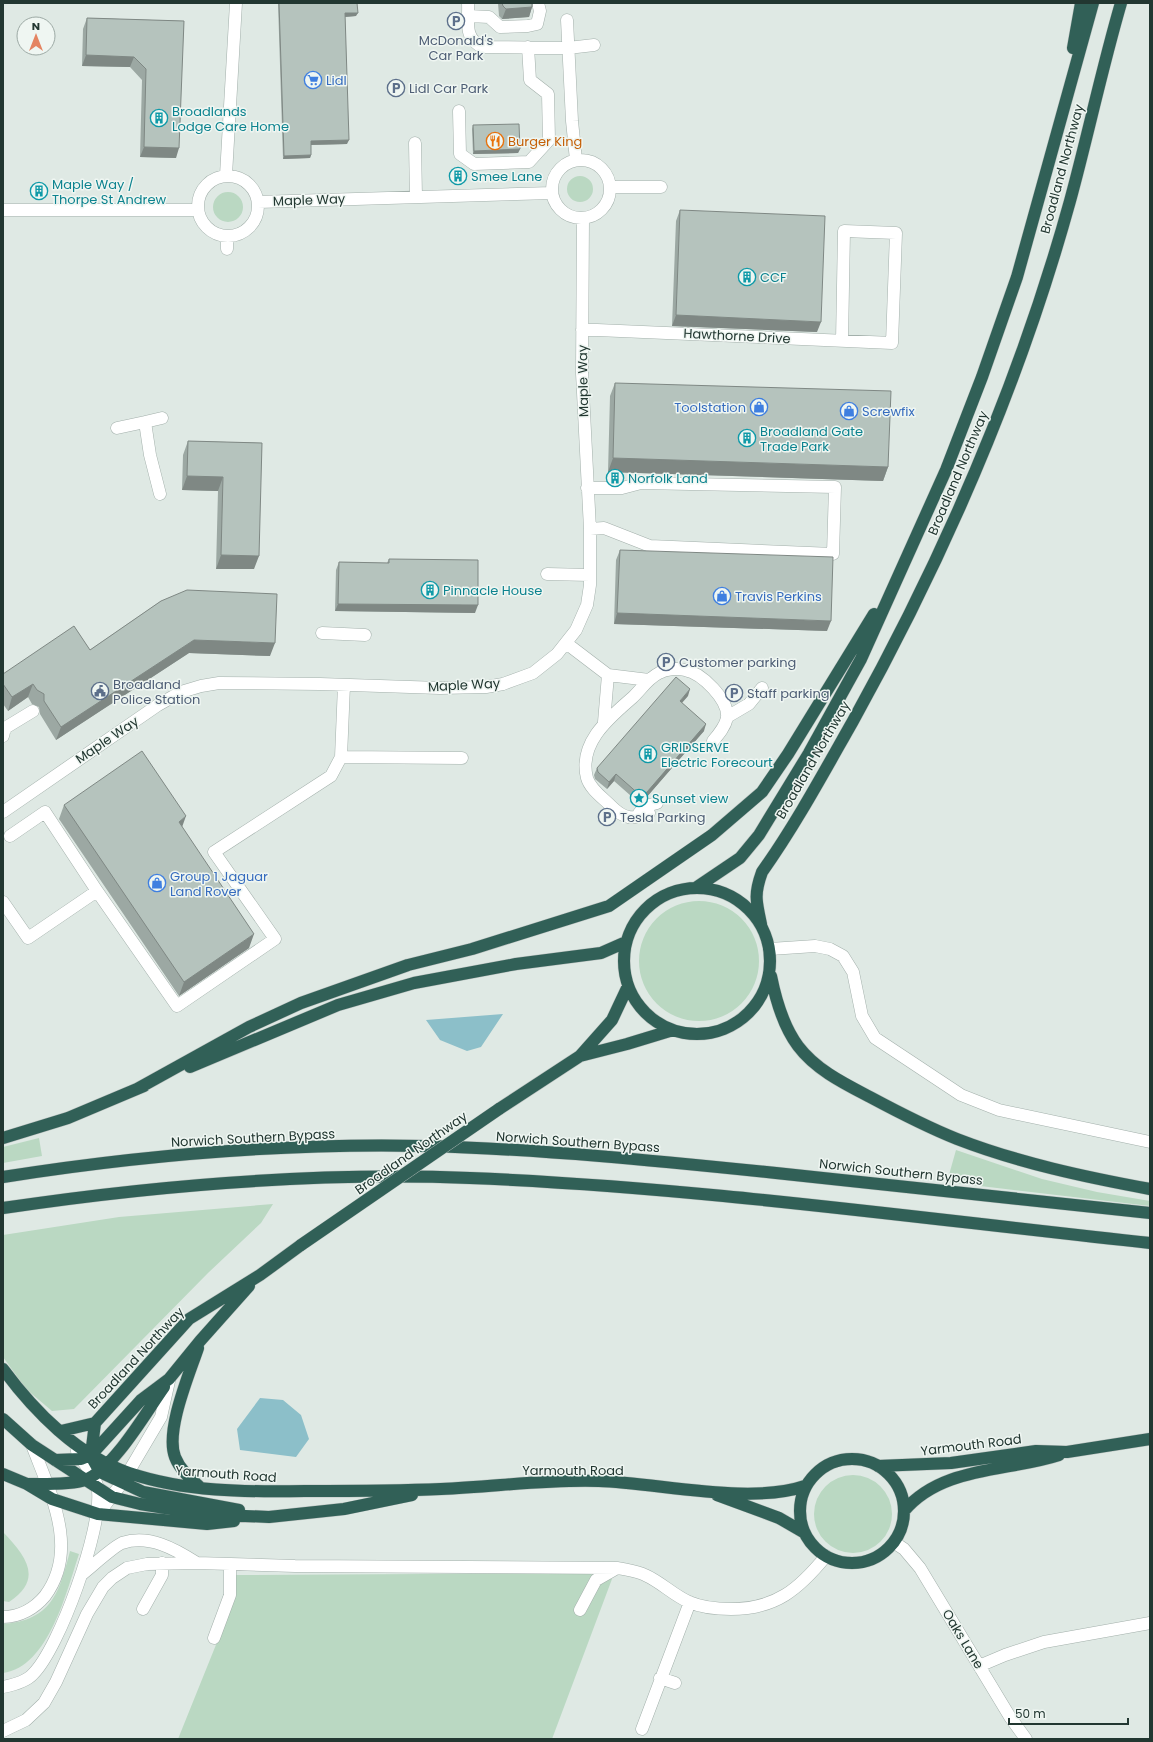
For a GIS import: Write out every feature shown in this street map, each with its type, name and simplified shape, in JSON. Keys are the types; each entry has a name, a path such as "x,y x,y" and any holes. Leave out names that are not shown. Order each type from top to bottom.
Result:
{"highway":[{"path":"1064,106 1081,3"},
{"name":"Broadland Northway","path":"697,887 740,858 759,835 809,753 861,659 946,470 982,377 1017,277 1093,3"},
{"name":"Broadland Northway","path":"760,924 755,900 757,886 762,872 823,774 906,622 955,519 998,415 1036,309 1070,201 1121,3"},
{"path":"137,1089 218,1044 301,1003 408,965 472,949 609,906 656,874 712,835 762,792 840,672 903,565"},
{"path":"771,976 759,1000 746,1015 730,1026 712,1032 699,1033 673,1030 658,1023 646,1013 628,986 624,971 626,942 632,927 641,914 652,903 673,892 697,887 722,892 744,904 760,924 770,949 771,976 776,1000 784,1021 798,1046 816,1064 850,1086 900,1113 957,1139 1017,1159 1091,1178 1150,1189"},
{"path":"3,1138 68,1118 338,1005 414,983 478,970 562,957 601,954 626,942"},
{"name":"Broadland Northway","path":"86,1457 95,1423 190,1319 260,1275 301,1245 580,1056 615,1016 628,986"},
{"name":"Broadland Northway","path":"580,1056 673,1030"},
{"name":"Norwich Southern Bypass","path":"3,1177 190,1154 311,1147 424,1146 568,1154 714,1167 1150,1213"},
{"path":"3,1208 78,1197 202,1184 329,1178 469,1178 603,1186 769,1201 1150,1243"},
{"name":"Broadland Northway","path":"86,1457 141,1400 169,1379 200,1341 260,1275"},
{"name":"Broadland Northway","path":"200,1341 175,1422 172,1445 176,1458 184,1472 201,1488"},
{"name":"Yarmouth Road","path":"3,1369 36,1410 72,1440 86,1457 96,1473 98,1489 112,1497 140,1504 203,1514 269,1516 344,1509 441,1489"},
{"path":"27,1484 46,1484 96,1473 125,1444 169,1379"},
{"name":"Yarmouth Road","path":"3,1419 32,1445 55,1460 96,1473 201,1488 251,1492 441,1489 528,1483 597,1481 650,1484 705,1491 755,1493 790,1491 805,1486"},
{"name":"Broadland Northway","path":"61,1431 95,1423"},
{"name":"Yarmouth Road","path":"904,1511 915,1498 924,1491 956,1478 994,1468 1037,1462 1067,1452 1150,1439"},
{"name":"Yarmouth Road","path":"878,1466 951,1463 1036,1451 1067,1452"},
{"path":"55,1460 86,1457"},
{"path":"857,1458 878,1466 894,1482 901,1495 904,1511 902,1528 895,1543 880,1556 862,1563 843,1563 826,1556 805,1533 801,1506 805,1486 813,1474 827,1464 843,1459 857,1458"},
{"path":"3,1474 27,1484 52,1498 98,1514 207,1524 269,1516"},
{"path":"124,1478 143,1492 269,1516"},
{"name":"Yarmouth Road","path":"705,1491 779,1518 805,1533"}],"street":[{"path":"226,175 236,3"},
{"path":"468,3 469,36 474,43 483,47 568,48 594,45"},
{"path":"469,16 489,17 500,27 528,26 537,24 540,11 538,3"},
{"path":"567,20 576,160"},
{"path":"459,111 460,154 474,164 529,162 549,140 548,94 530,80 528,47"},
{"path":"415,143 416,197"},
{"path":"576,160 586,160 595,163 608,177 610,187 607,200 600,211 592,216 583,218 572,217 562,212 555,203 552,193 554,178 557,172 562,166 576,160"},
{"path":"226,175 242,179 250,184 255,192 258,202 258,212 254,222 247,230 237,235 227,237 216,234 207,229 201,220 198,210 200,192 206,184 214,179 226,175"},
{"path":"610,187 661,187"},
{"name":"Maple Way","path":"258,202 552,193"},
{"path":"3,210 198,210"},
{"name":"Maple Way","path":"3,812 158,705 181,692 201,686 219,683 440,688 502,684 533,673 546,664 576,630 589,596 590,529 582,381 583,218"},
{"name":"Hawthorne Drive","path":"582,330 842,341 892,343 896,233 844,231 842,341"},
{"path":"227,237 227,249"},
{"path":"117,428 162,418"},
{"path":"145,422 150,455 160,494"},
{"path":"587,488 622,488 640,483 835,487 833,554 650,546 604,528 590,529"},
{"path":"547,574 590,575"},
{"path":"322,633 365,635"},
{"path":"566,643 608,675 649,680"},
{"path":"649,813 634,818 629,818 616,810 594,789 587,779 586,759 593,740 604,722 632,698 649,680 659,673 672,669 686,670 715,689 723,704 727,717 723,728 713,741"},
{"path":"604,722 608,675"},
{"path":"10,836 45,812 97,891 177,1006 275,939 214,852 331,776 341,757 344,685"},
{"path":"727,717 749,704 762,688"},
{"path":"3,736 5,728 33,711"},
{"path":"341,757 462,758"},
{"path":"634,818 646,806 657,803"},
{"path":"3,902 28,938 97,891"},
{"path":"770,949 815,946 830,949 843,956 853,972 862,1016 875,1038 961,1095 999,1110 1150,1142"},
{"path":"98,1514 112,1497 161,1417 169,1379"},
{"path":"3,1617 18,1615 37,1606 52,1586 62,1555 63,1544 59,1520 32,1445"},
{"path":"86,1457 96,1473"},
{"path":"3,1687 16,1685 32,1676 46,1660 81,1575 98,1514 98,1489"},
{"path":"81,1575 121,1543 137,1541 156,1542 175,1549 197,1563"},
{"name":"Oaks Lane","path":"895,1543 904,1549 920,1568 1010,1717 1026,1739"},
{"path":"3,1731 26,1720 44,1703 56,1682 87,1614 103,1587 112,1578 127,1568 162,1563 197,1563 230,1565 618,1568 645,1575 690,1602 713,1608 745,1608 769,1603 791,1591 808,1578 826,1556"},
{"path":"143,1609 162,1575 162,1563"},
{"path":"214,1638 230,1595 230,1565"},
{"path":"580,1610 596,1580 618,1568"},
{"path":"642,1729 690,1602"},
{"path":"980,1666 1005,1655 1044,1642 1150,1623"},
{"path":"660,1678 675,1683"}],"green space":[{"path":"580,176 589,180 593,189 589,198 580,202 571,198 567,189 571,180"},
{"path":"228,192 234,193 242,201 242,213 234,221 228,222 222,221 214,213 213,207 214,201 222,193"},
{"path":"699,901 711,902 722,906 732,911 741,919 749,928 754,938 758,949 758,973 754,984 749,994 741,1003 732,1011 722,1016 711,1020 699,1021 687,1020 676,1016 666,1011 657,1003 649,994 644,984 640,973 639,961 640,949 644,938 649,928 657,919 666,911 676,906 687,902"},
{"path":"39,1138 42,1156 3,1163 3,1147"},
{"path":"956,1150 1042,1179 1097,1192 1150,1201 1150,1206 947,1182"},
{"path":"273,1204 261,1223 208,1273 74,1409 52,1411 26,1389 3,1357 3,1235 119,1217"},
{"path":"853,1475 868,1478 881,1486 889,1499 892,1514 889,1529 881,1542 868,1550 853,1553 838,1550 825,1542 817,1529 814,1514 817,1499 825,1486 838,1478"},
{"path":"3,1532 19,1550 28,1567 29,1576 26,1585 20,1593 9,1602 3,1601"},
{"path":"70,1551 79,1554 69,1587 54,1625 33,1657 19,1668 3,1673 3,1624 33,1617 51,1602 62,1580"},
{"path":"586,1573 612,1579 552,1739 178,1739 232,1605 235,1575"}],"water":[{"path":"503,1014 481,1047 467,1051 440,1040 426,1020"},
{"path":"260,1398 283,1400 301,1415 309,1439 296,1457 240,1450 237,1429"}],"building":[{"name":"Lidl","path":"279,3 357,3 358,13 345,13 349,140 311,141 311,155 284,156"},
{"path":"502,3 532,3 532,7 506,9"},
{"name":"Broadlands Lodge Care Home","path":"87,18 184,21 179,148 144,147 146,69 134,57 86,55"},
{"name":"Burger King","path":"519,124 520,149 474,151 473,125"},
{"name":"CCF","path":"680,210 825,216 821,322 676,315"},
{"name":"Broadland Gate Trade Park","path":"615,383 891,391 888,467 613,458"},
{"path":"188,441 262,443 259,556 221,555 223,477 187,476"},
{"name":"Travis Perkins","path":"620,550 833,557 831,621 617,613"},
{"path":"389,559 478,560 478,605 338,604 339,562 389,563"},
{"path":"187,590 277,594 275,643 194,640 61,727 44,701 44,694 37,690 33,684 12,697 3,684 3,674 74,626 90,650 161,601"},
{"name":"GRIDSERVE Electric Forecourt","path":"676,677 690,689 680,701 706,724 647,792 641,796 616,774 609,782 598,772 597,768"},
{"name":"Group 1 Jaguar Land Rover","path":"142,751 186,816 179,822 254,934 184,982 64,805"}],"place":[{"name":"McDonald's Car Park","path":"456,21"},
{"name":"Lidl","path":"313,80"},
{"name":"Lidl Car Park","path":"396,88"},
{"name":"Broadlands Lodge Care Home","path":"159,118"},
{"name":"Burger King","path":"495,141"},
{"name":"Smee Lane","path":"458,176"},
{"name":"Maple Way / Thorpe St Andrew","path":"39,191"},
{"name":"CCF","path":"747,277"},
{"name":"Toolstation","path":"759,407"},
{"name":"Screwfix","path":"849,411"},
{"name":"Broadland Gate Trade Park","path":"747,438"},
{"name":"Norfolk Land","path":"615,478"},
{"name":"Pinnacle House","path":"430,590"},
{"name":"Travis Perkins","path":"722,596"},
{"name":"Customer parking","path":"666,662"},
{"name":"Broadland Police Station","path":"100,691"},
{"name":"Staff parking","path":"734,693"},
{"name":"GRIDSERVE Electric Forecourt","path":"648,754"},
{"name":"Sunset view","path":"639,798"},
{"name":"Tesla Parking","path":"607,817"},
{"name":"Group 1 Jaguar Land Rover","path":"157,883"}]}
